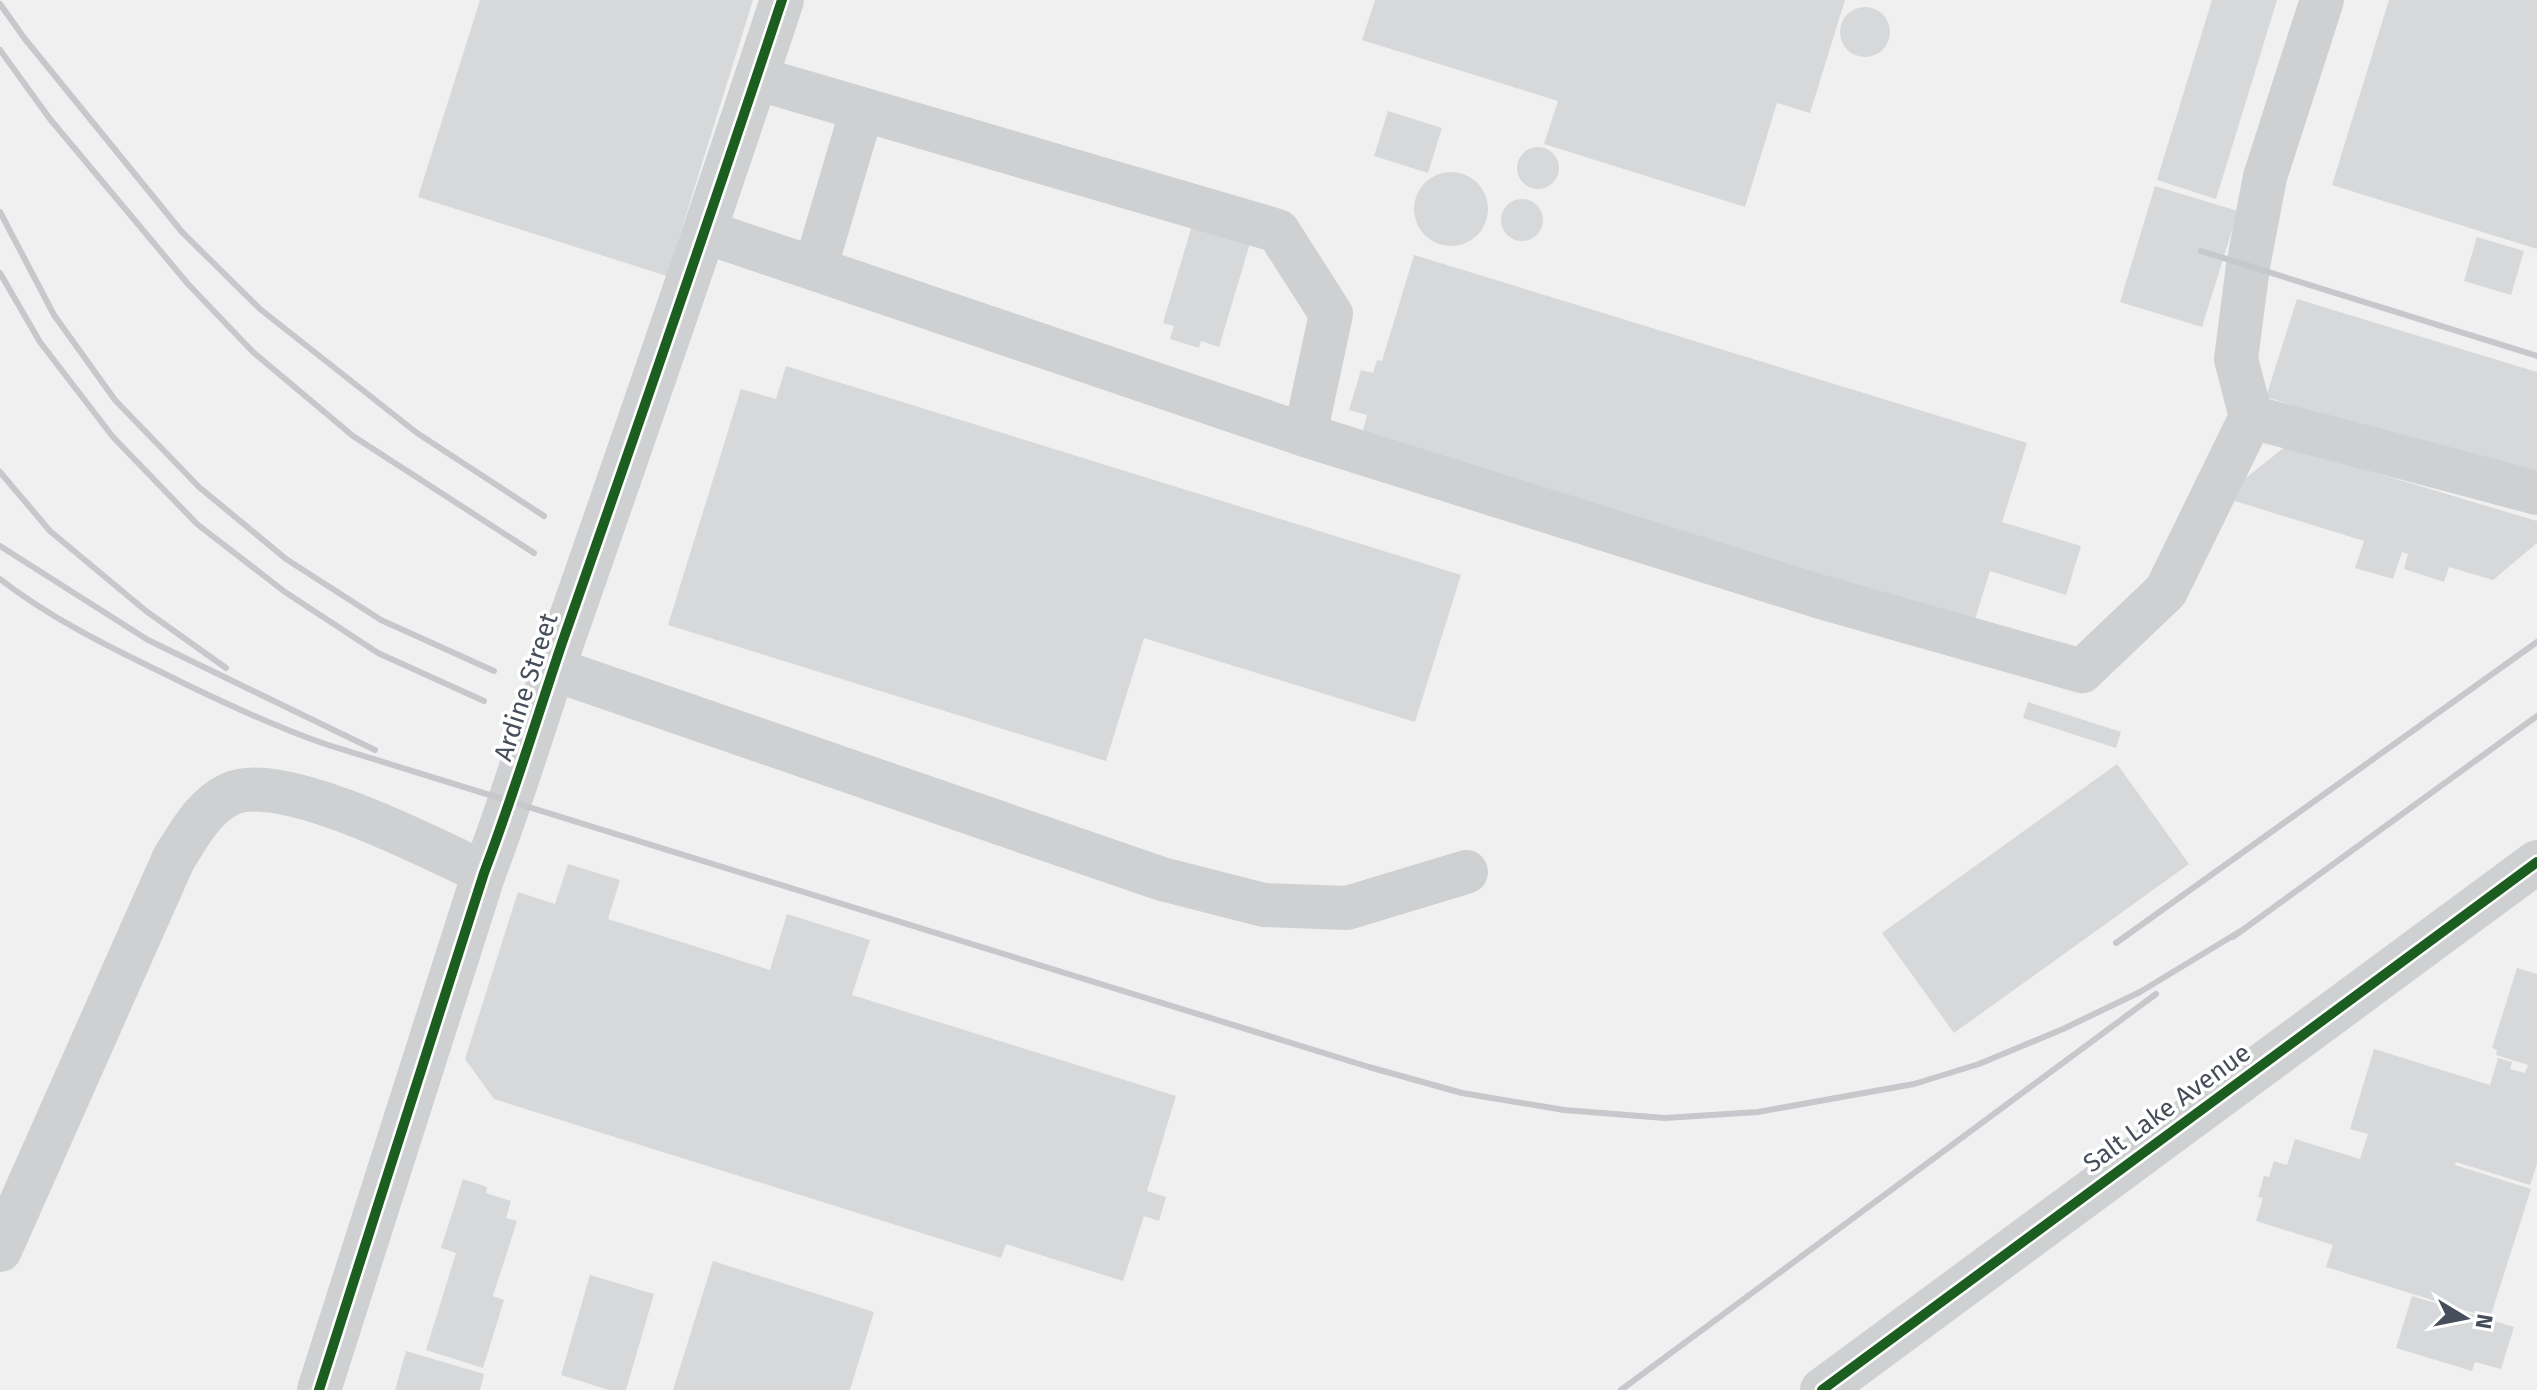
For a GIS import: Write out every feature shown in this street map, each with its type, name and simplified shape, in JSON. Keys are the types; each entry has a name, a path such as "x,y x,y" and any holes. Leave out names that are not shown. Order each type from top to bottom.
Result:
{"street":[{"name":"Ardine Street","path":"319,1390 484,873 706,232 782,0"},
{"path":"706,232 1305,435 1821,597 2082,671 2166,591 2251,417 2236,359 2248,266 2265,177 2322,0"},
{"path":"756,78 1278,231 1331,314 1305,435"},
{"path":"815,269 862,110"},
{"path":"2251,417 2537,493"},
{"path":"553,669 1162,879 1264,905 1347,908 1466,872"},
{"path":"0,1250 174,858 202,815 230,794 262,788 290,793 375,824 484,873"},
{"name":"Salt Lake Avenue","path":"1822,1390 2537,862"}],"building":[{"path":"480,0 753,0 667,276 418,197"},
{"path":"1375,0 1845,0 1810,113 1777,103 1745,207 1544,144 1558,101 1362,40"},
{"path":"2212,0 2277,0 2216,199 2157,180"},
{"path":"2389,0 2537,0 2537,249 2332,185"},
{"path":"1865,7 1882,15 1890,32 1882,49 1865,57 1848,49 1840,32 1848,15"},
{"path":"1388,111 1442,128 1428,173 1374,156"},
{"path":"1538,147 1553,153 1559,168 1553,183 1538,189 1523,183 1517,168 1523,153"},
{"path":"1451,172 1472,178 1482,188 1488,209 1482,230 1472,240 1451,246 1430,240 1420,230 1414,209 1420,188 1430,178"},
{"path":"2155,186 2238,211 2202,327 2120,302"},
{"path":"1522,199 1537,205 1543,220 1537,235 1522,241 1507,235 1501,220 1507,205"},
{"path":"1193,222 1251,240 1219,347 1201,341 1199,348 1170,339 1174,326 1163,323"},
{"path":"2477,237 2524,251 2511,295 2464,281"},
{"path":"1414,255 2027,443 2002,522 2081,546 2066,595 1990,571 1974,622 1362,434 1367,415 1349,410 1361,370 1373,373 1377,360 1382,361"},
{"path":"2297,299 2537,372 2537,480 2266,397"},
{"path":"786,366 1461,575 1415,722 1144,638 1106,761 668,625 741,389 776,399"},
{"path":"2286,446 2537,521 2537,543 2493,580 2449,567 2444,582 2404,569 2408,554 2402,552 2393,579 2355,568 2364,541 2222,497"},
{"path":"2028,702 2121,732 2116,748 2023,718"},
{"path":"2117,764 2189,864 1954,1033 1882,933"},
{"path":"568,864 620,880 608,919 770,970 787,914 870,940 852,995 1176,1096 1147,1191 1166,1197 1159,1221 1144,1216 1123,1281 1006,1244 1001,1258 494,1099 465,1059 518,892 555,904"},
{"path":"2517,968 2537,974 2537,1164 2530,1185 2456,1162 2455,1165 2531,1189 2490,1318 2326,1267 2333,1245 2256,1221 2263,1198 2258,1197 2264,1176 2269,1177 2274,1161 2287,1165 2295,1139 2360,1159 2368,1134 2350,1129 2374,1049 2490,1085 2498,1058 2512,1062 2510,1069 2525,1073 2528,1065 2496,1055 2497,1050 2492,1048"},
{"path":"463,1179 487,1187 486,1193 511,1201 506,1218 517,1221 493,1296 504,1300 483,1368 426,1350 456,1253 441,1248"},
{"path":"713,1261 874,1312 850,1390 673,1390"},
{"path":"590,1275 654,1294 626,1390 609,1390 561,1375"},
{"path":"2412,1296 2514,1327 2501,1369 2475,1362 2472,1371 2396,1348"},
{"path":"406,1351 484,1374 480,1390 395,1390"}],"railway":[{"path":"0,4 182,232 260,309 417,433 544,516"},
{"path":"0,50 50,119 188,284 253,352 353,436 534,553"},
{"path":"0,212 54,315 115,400 199,487 286,559 381,620 494,671"},
{"path":"2201,251 2537,356"},
{"path":"0,273 40,342 113,437 197,524 285,592 378,653 484,701"},
{"path":"0,472 50,531 146,611 226,668"},
{"path":"0,546 148,640 375,750"},
{"path":"0,579 58,618 119,651 242,711 325,744 1369,1067 1462,1093 1564,1110 1665,1118 1758,1112 1914,1084 1979,1064 2063,1029 2140,992 2239,932"},
{"path":"2116,943 2537,642"},
{"path":"2233,937 2537,716"},
{"path":"1621,1390 2156,994"}],"cycle path":[{"path":"319,1390 484,873 782,0"},
{"path":"1822,1390 2537,862"}]}
